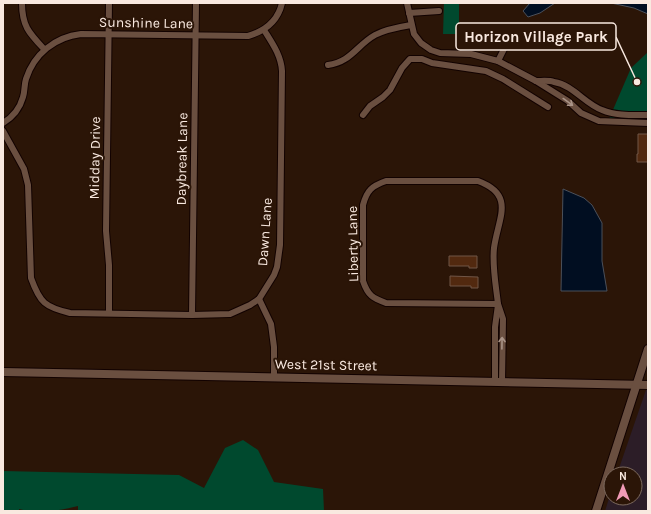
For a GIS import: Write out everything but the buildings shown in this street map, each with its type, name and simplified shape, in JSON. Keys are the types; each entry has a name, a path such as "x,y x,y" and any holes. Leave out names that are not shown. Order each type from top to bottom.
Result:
{"street":[{"path":"22,3 25,26 30,34 44,49"},
{"name":"Midday Drive","path":"109,3 106,231 109,265 110,313"},
{"name":"Daybreak Lane","path":"192,315 196,3"},
{"path":"264,30 280,11 282,3"},
{"path":"407,3 414,34 421,43 430,50 440,53 471,54 498,61 536,81 568,102 581,113 599,122 648,123"},
{"path":"409,13 439,10"},
{"path":"328,65 347,59 364,42 386,30 411,25"},
{"name":"Sunshine Lane","path":"3,123 10,119 18,109 23,97 26,80 30,69 44,49 57,42 76,35 248,36 264,30"},
{"name":"Dawn Lane","path":"3,132 24,169 28,185 31,278 40,303 54,309 70,312 192,315 230,314 259,299 274,275 277,267 280,245 282,71 278,53 264,30"},
{"path":"498,61 509,39"},
{"path":"458,67 459,53"},
{"path":"364,116 370,106 390,90 402,68 410,59 422,59 432,63 486,71 503,79 548,107"},
{"path":"536,81 554,81 562,84 595,107 607,112 648,115"},
{"name":"Liberty Lane","path":"498,304 386,303 372,298 366,291 363,281 364,205 366,195 375,185 386,181 478,181 489,185 499,195 502,207 494,249 494,267 498,304 503,319 498,382"},
{"path":"259,299 271,324 274,347 274,377"},
{"path":"596,511 648,349"},
{"name":"West 21st Street","path":"3,372 648,385"}],"shaded area":[{"path":"646,390 648,390 648,511 605,511 607,506 643,506 643,466 620,466"}],"green space":[{"path":"444,3 459,4 459,34 443,34"},
{"path":"648,52 648,120 609,119 631,68"},
{"path":"243,440 258,450 274,482 323,489 324,511 78,511 78,506 48,511 26,511 19,509 19,511 3,511 3,471 179,475 204,488 225,448"}],"water":[{"path":"530,3 555,3 540,13 528,17 523,11"},
{"path":"611,3 648,3 648,14 634,8"},
{"path":"563,189 584,198 592,205 602,223 602,261 607,291 561,291"}],"place":[{"name":"Horizon Village Park","path":"637,82"}]}
